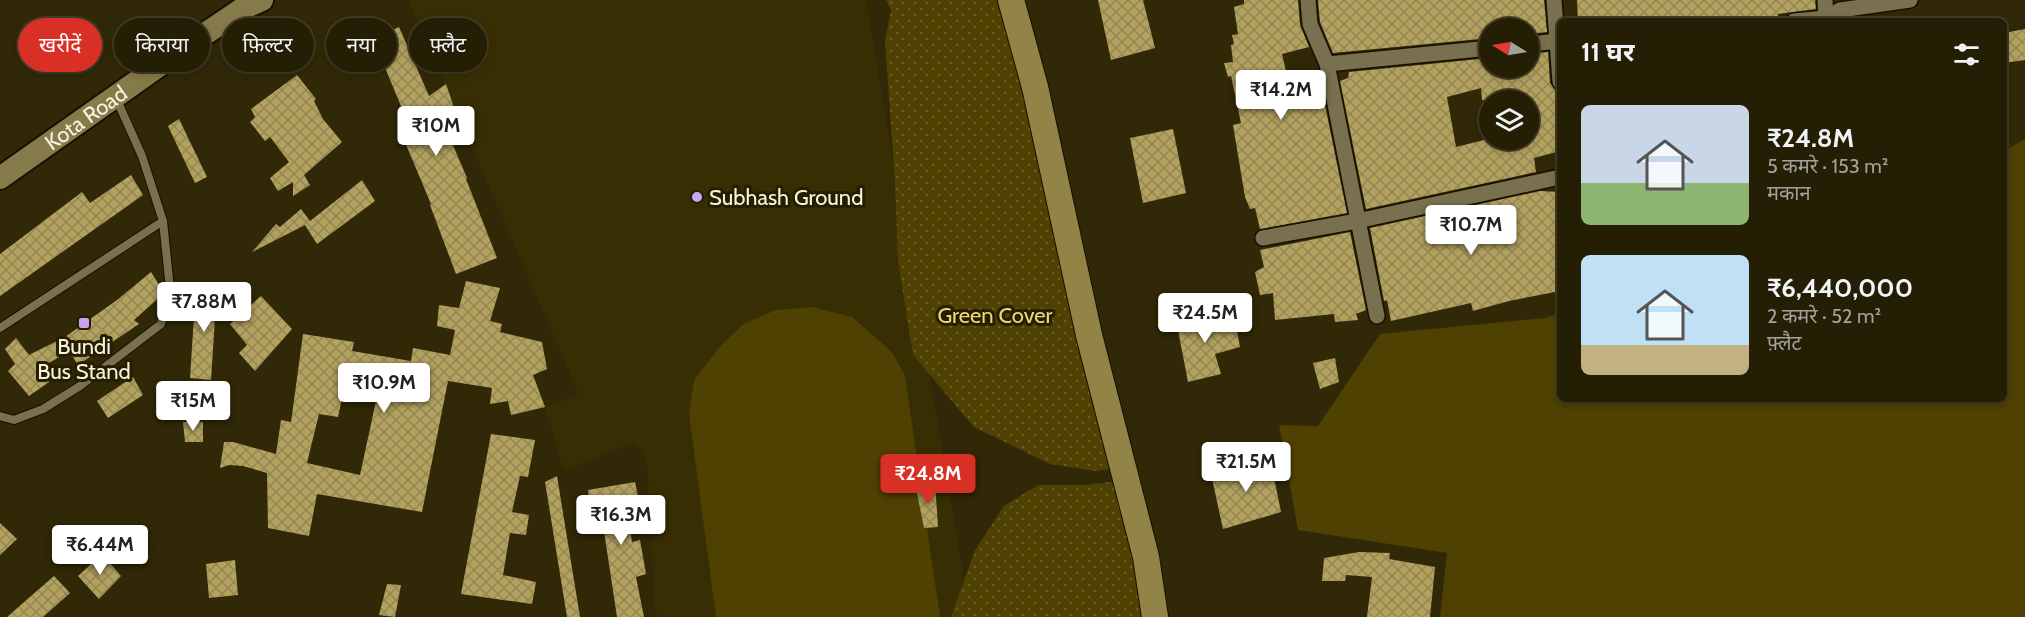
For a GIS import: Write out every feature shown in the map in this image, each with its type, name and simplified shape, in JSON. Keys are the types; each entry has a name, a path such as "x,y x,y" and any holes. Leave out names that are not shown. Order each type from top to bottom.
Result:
{"main road":[{"name":"Kota Road","path":"0,178 242,9 262,0"},
{"path":"1011,0 1035,87 1089,335 1146,557 1155,617"}],"street":[{"path":"1308,0 1310,24 1327,64 1377,316"},
{"path":"1554,0 1557,31"},
{"path":"1825,0 1826,18"},
{"path":"1829,18 1840,10 1910,0"},
{"path":"1539,43 1557,41"},
{"path":"1327,64 1479,49"},
{"path":"1263,238 1357,221 1557,178"}],"lane":[{"path":"0,416 14,420 43,409 80,386 161,324 170,289 164,221 142,156 115,97"},
{"path":"0,328 164,221"}],"shaded area":[{"name":"Subhash Ground","path":"408,0 866,0 964,578 966,617 661,617 655,611 647,461 635,442 564,471 545,407 579,394 439,72 487,72 487,18 416,18"}],"green space":[{"name":"Green Cover","path":"886,0 1005,0 1123,467 1095,471 1050,464 974,427 913,355 898,260 885,41 891,10"},
{"path":"2025,139 2025,617 1440,617 1447,553 1298,530 1279,425 1318,426 1380,334 1545,318 1557,314 1557,402 2007,402 2007,149"},
{"path":"812,307 852,317 892,352 905,376 940,617 716,617 689,414 694,380 722,344 745,323 776,310"},
{"path":"1126,480 1155,617 951,617 975,550 1004,506 1038,485 1085,485"}],"building":[{"path":"1098,0 1143,0 1155,48 1111,60"},
{"path":"1244,0 1298,0 1300,25 1309,47 1282,54 1288,80 1318,71 1347,213 1260,229 1255,208 1250,209 1245,197 1233,125 1241,123 1231,76 1228,77 1224,63 1233,62 1232,35 1238,34 1234,7 1244,4"},
{"path":"1318,0 1544,0 1547,32 1539,33 1539,18 1479,18 1479,39 1333,53 1320,22"},
{"path":"1577,0 1815,0 1816,9 1778,14 1778,18 1578,18"},
{"path":"399,27 409,50 409,72 419,72 429,96 446,84 457,116 443,122 497,258 456,274 431,204 402,135 411,130 387,72 397,72 397,28"},
{"path":"2025,29 2025,60 2007,63 2007,32"},
{"path":"1548,52 1550,83 1556,91 1557,152 1534,158 1536,172 1366,209 1340,81 1348,78 1349,72 1479,59 1479,78 1539,78 1539,53"},
{"path":"297,75 316,99 314,101 323,119 342,142 304,175 310,185 293,196 293,182 278,191 270,178 289,162 270,137 265,141 250,122 255,117 251,109"},
{"path":"179,119 207,177 195,183 168,126"},
{"path":"1173,129 1186,193 1143,203 1130,138"},
{"path":"131,175 143,195 0,296 0,254 82,192 90,203"},
{"path":"362,180 375,201 317,244 305,225 252,252 276,224 280,227 301,209 310,221"},
{"path":"1540,191 1557,192 1557,292 1473,311 1471,303 1391,321 1387,300 1384,301 1370,228"},
{"path":"1350,232 1366,310 1356,314 1358,320 1335,322 1334,314 1275,320 1273,293 1260,295 1255,272 1264,267 1260,250"},
{"path":"151,272 163,291 162,295 134,320 139,324 78,365 69,351 39,369 49,382 29,396 8,371 15,364 5,349 16,338 29,355 65,337 117,300"},
{"path":"466,281 500,288 490,321 502,324 500,332 542,342 547,369 533,375 545,407 511,415 508,401 490,404 492,388 448,381 422,512 317,494 309,536 268,528 267,473 243,466 229,465 220,468 224,442 233,442 276,454 281,420 291,422 303,334 354,342 352,351 411,361 413,348 450,355 455,330 437,326 439,305 459,308","holes":["346,380 379,387 360,475 307,463 319,414 338,417"]},
{"path":"196,286 217,287 211,380 190,378"},
{"path":"261,296 292,329 255,371 239,353 247,345 230,324"},
{"path":"1211,312 1213,326 1235,320 1240,347 1215,354 1221,374 1188,382 1176,320"},
{"path":"1335,358 1339,382 1320,389 1313,363"},
{"path":"133,377 143,395 108,418 97,401"},
{"path":"183,422 203,422 203,442 185,442"},
{"path":"491,434 535,440 528,477 520,476 512,512 529,515 526,535 510,533 503,575 536,582 532,604 461,594"},
{"path":"1270,458 1281,512 1223,529 1211,474"},
{"path":"557,476 580,617 567,617 545,482"},
{"path":"635,482 639,501 626,503 632,542 640,540 646,574 636,577 644,617 617,617 600,505 590,508 588,490"},
{"path":"935,482 938,527 924,528 916,488"},
{"path":"0,523 17,539 0,555"},
{"path":"1359,552 1390,553 1389,559 1435,567 1430,617 1367,617 1372,577 1346,575 1345,581 1322,581 1324,558"},
{"path":"102,554 121,576 99,599 78,576"},
{"path":"235,560 238,595 209,598 206,564"},
{"path":"54,576 70,593 43,617 7,617"},
{"path":"387,584 401,585 395,617 379,615"}],"place":[{"name":"Subhash Ground","path":"697,197"},
{"name":"Bundi Bus Stand","path":"84,323"}]}
